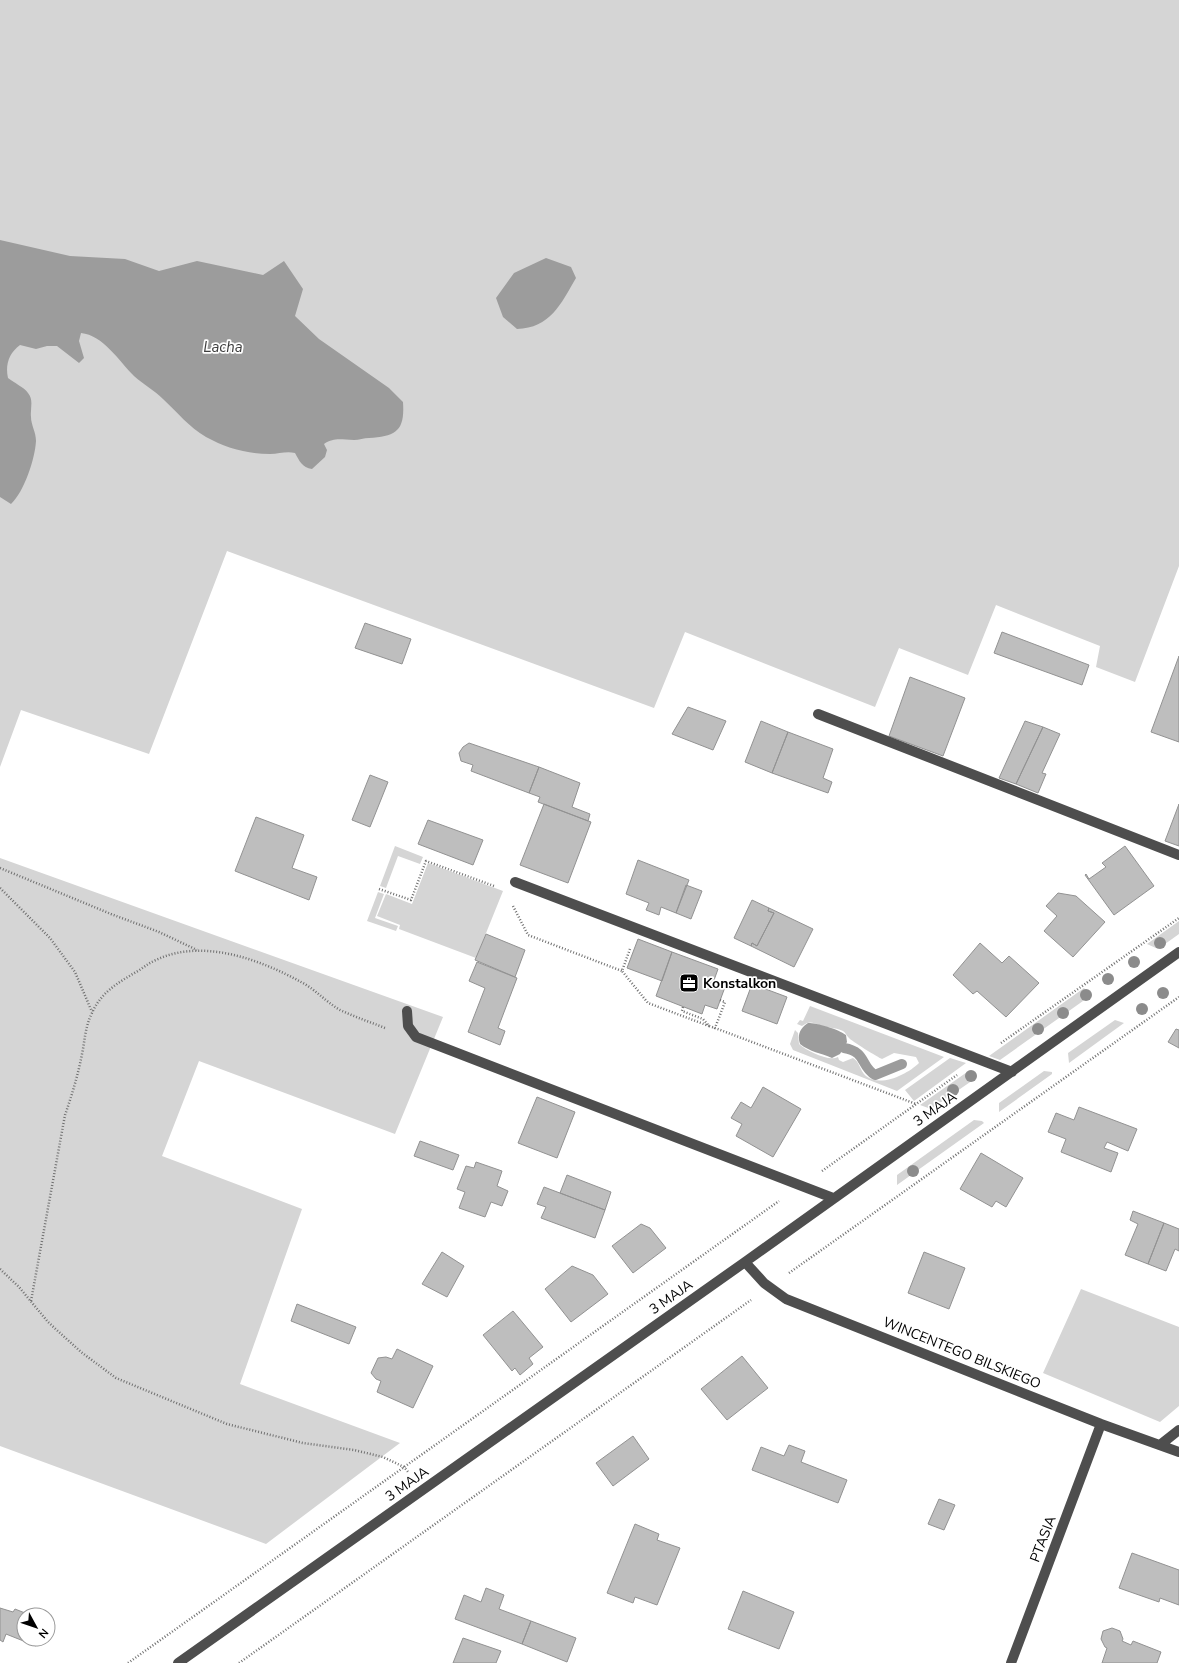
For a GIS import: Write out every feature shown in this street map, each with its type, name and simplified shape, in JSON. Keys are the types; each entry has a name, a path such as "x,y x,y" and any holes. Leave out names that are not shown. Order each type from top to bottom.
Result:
{"street":[{"path":"818,714 1179,855"},
{"path":"515,882 1012,1072"},
{"name":"3 MAJA","path":"178,1663 745,1262 1179,952"},
{"path":"407,1011 408,1026 416,1037 833,1198"},
{"name":"WINCENTEGO BILSKIEGO","path":"745,1262 770,1287 786,1299 1102,1424 1179,1452"},
{"name":"PTASIA","path":"1011,1663 1102,1424"},
{"path":"1160,1445 1179,1430"}],"path":[{"path":"379,888 411,900 426,861 498,887"},
{"path":"0,868 111,914 159,932 197,951"},
{"path":"0,888 50,938 75,972 92,1012"},
{"path":"511,903 528,935 622,971 648,1003 916,1104"},
{"path":"128,1663 1179,918"},
{"path":"31,1301 65,1115 73,1095 83,1052 84,1034 92,1012 101,997 117,983 156,960 170,955 197,951 226,954 262,964 303,983 340,1009 359,1018 416,1037"},
{"path":"622,971 624,965"},
{"path":"239,1663 1179,997"},
{"path":"715,1028 725,1002 720,1000"},
{"path":"683,1007 682,1011 703,1019 709,1026"},
{"path":"0,1269 19,1287 48,1322 81,1352 116,1378 227,1424 303,1443 354,1450 382,1456 404,1467 422,1491"}],"shaded area":[{"path":"0,0 1179,0 1179,566 1135,682 1096,667 1100,646 996,605 968,675 899,648 875,707 685,632 654,708 227,551 149,754 21,710 0,767"},
{"path":"395,846 423,857 420,864 398,856 386,888 380,886"},
{"path":"0,858 443,1017 395,1134 199,1061 162,1156 302,1209 240,1384 400,1443 266,1544 0,1446"},
{"path":"428,863 503,891 476,958 399,929 400,925 377,916 386,894 412,904"},
{"path":"378,892 384,894 375,918 398,926 396,931 367,921"},
{"path":"1179,921 1179,934 1158,949 1147,944"},
{"path":"1084,988 1090,996 1000,1060 989,1056"},
{"path":"810,1006 944,1057 897,1091 793,1050 790,1044 795,1030 798,1033 799,1044 807,1050 824,1057 838,1057 839,1060 843,1062 853,1058 866,1076 879,1081 901,1075 919,1063 916,1057 894,1053 882,1059 854,1042 840,1030 812,1023 807,1023 802,1026 797,1024 800,1020 803,1021"},
{"path":"1115,1020 1124,1023 1069,1063 1068,1053"},
{"path":"950,1058 966,1063 914,1101 905,1090"},
{"path":"970,1070 976,1078 931,1109 920,1105"},
{"path":"1044,1071 1052,1072 1052,1074 999,1112 999,1103"},
{"path":"974,1120 982,1121 984,1123 897,1185 897,1175"},
{"path":"1081,1289 1179,1327 1179,1406 1160,1422 1043,1373"}],"water":[{"name":"Lacha","path":"0,240 70,256 125,259 159,271 197,261 263,275 284,261 303,289 295,316 319,339 389,388 403,402 402,420 400,426 397,430 386,436 356,440 338,439 328,442 324,444 327,450 325,457 312,469 301,463 295,453 261,454 245,452 206,437 189,424 160,396 134,376 110,350 96,338 89,335 81,333 79,341 84,358 79,363 57,346 47,346 36,349 20,345 13,352 9,360 7,373 8,378 24,389 30,396 31,420 36,441 34,457 28,475 16,499 11,504 0,497"},
{"path":"546,258 571,267 576,278 565,297 553,313 538,324 528,328 517,329 503,317 496,298 514,273"},
{"path":"808,1023 827,1027 846,1035 847,1042 840,1054 832,1058 812,1051 800,1044 800,1032"}],"building":[{"path":"365,623 411,639 402,664 355,648"},
{"path":"1002,632 1089,665 1082,685 994,653"},
{"path":"1179,656 1179,742 1151,732"},
{"path":"910,677 965,698 943,756 889,736"},
{"path":"688,707 726,721 713,750 672,734"},
{"path":"761,721 788,732 772,773 745,762"},
{"path":"1025,721 1043,727 1016,784 999,778"},
{"path":"1043,727 1060,734 1042,773 1046,774 1038,793 1016,784"},
{"path":"788,732 833,749 823,778 832,782 828,793 772,773"},
{"path":"469,743 539,767 529,793 471,771 473,765 461,761 459,753 463,747"},
{"path":"539,767 580,783 572,807 590,814 588,821 538,802 540,797 529,793"},
{"path":"370,775 388,782 370,827 352,820"},
{"path":"544,804 591,822 568,883 520,865"},
{"path":"1179,804 1179,846 1165,841"},
{"path":"256,817 304,835 292,868 317,877 309,900 235,871"},
{"path":"428,820 483,840 473,865 418,844"},
{"path":"1125,846 1154,886 1114,915 1085,875 1086,874 1089,879 1106,867 1102,863"},
{"path":"638,860 689,880 676,913 661,907 659,915 646,910 649,903 626,894"},
{"path":"686,885 702,891 691,919 676,913"},
{"path":"1058,893 1076,896 1105,922 1073,957 1044,931 1057,916 1046,906"},
{"path":"752,900 769,908 768,911 774,913 757,946 752,943 751,946 734,938"},
{"path":"769,908 813,929 794,967 751,946 752,943 757,946 774,913 768,911"},
{"path":"486,934 525,950 515,977 475,960"},
{"path":"638,939 672,952 662,981 627,968"},
{"path":"980,943 1002,963 1009,956 1039,983 1006,1017 977,991 973,994 953,975"},
{"path":"672,952 718,969 713,983 725,987 717,1009 705,1005 702,1014 656,996"},
{"path":"477,962 517,978 498,1028 505,1031 500,1045 468,1032 485,988 469,981"},
{"path":"752,984 787,997 777,1024 742,1011"},
{"path":"1176,1029 1179,1030 1179,1048 1168,1042"},
{"path":"763,1087 801,1109 773,1157 736,1136 742,1124 731,1118 741,1102 751,1108"},
{"path":"537,1097 575,1112 557,1158 518,1143"},
{"path":"1079,1107 1137,1129 1128,1151 1107,1142 1104,1148 1118,1153 1111,1172 1061,1152 1066,1139 1048,1132 1056,1113 1074,1120"},
{"path":"420,1141 459,1155 453,1170 414,1156"},
{"path":"981,1153 1023,1178 1006,1207 996,1201 992,1207 960,1189"},
{"path":"476,1162 502,1171 497,1186 508,1191 502,1206 491,1202 485,1217 459,1208 465,1192 457,1189 466,1166 474,1168"},
{"path":"567,1175 611,1192 605,1210 560,1193"},
{"path":"544,1187 605,1210 595,1238 541,1218 546,1207 537,1204"},
{"path":"1133,1211 1164,1223 1148,1264 1125,1255 1138,1224 1130,1220"},
{"path":"1164,1223 1179,1229 1179,1251 1175,1249 1166,1271 1148,1264"},
{"path":"641,1224 650,1228 666,1248 633,1273 612,1246"},
{"path":"442,1252 464,1266 447,1297 422,1284"},
{"path":"924,1252 965,1268 949,1309 908,1293"},
{"path":"572,1266 593,1275 608,1294 571,1322 545,1289"},
{"path":"297,1304 356,1327 349,1344 291,1321"},
{"path":"513,1311 543,1347 529,1358 533,1364 520,1375 515,1368 512,1371 483,1335"},
{"path":"397,1349 433,1366 413,1408 377,1392 381,1381 376,1379 371,1373 378,1358 386,1357 392,1359"},
{"path":"742,1356 768,1388 727,1420 701,1389"},
{"path":"633,1436 649,1459 613,1486 596,1463"},
{"path":"789,1445 805,1451 801,1462 847,1480 838,1503 752,1470 761,1447 784,1456"},
{"path":"939,1499 955,1505 944,1530 928,1524"},
{"path":"635,1524 659,1534 657,1540 680,1548 657,1605 635,1597 633,1603 607,1593"},
{"path":"1132,1553 1179,1570 1179,1605 1160,1598 1159,1602 1119,1588"},
{"path":"486,1588 504,1595 499,1609 531,1621 522,1644 455,1619 464,1595 481,1602"},
{"path":"743,1591 794,1612 779,1649 728,1629"},
{"path":"0,1608 13,1612 16,1609 16,1638 6,1634 3,1642 0,1640"},
{"path":"531,1621 576,1638 567,1662 522,1644"},
{"path":"1112,1628 1120,1631 1123,1639 1122,1641 1131,1645 1133,1641 1161,1652 1157,1663 1102,1663 1107,1648 1101,1639 1103,1631"},
{"path":"463,1638 501,1651 496,1663 453,1663"}],"waterway":[{"path":"844,1048 851,1050 860,1056 867,1068 875,1075 902,1064"}],"place":[{"name":"Konstalkon","path":"689,983"}]}
